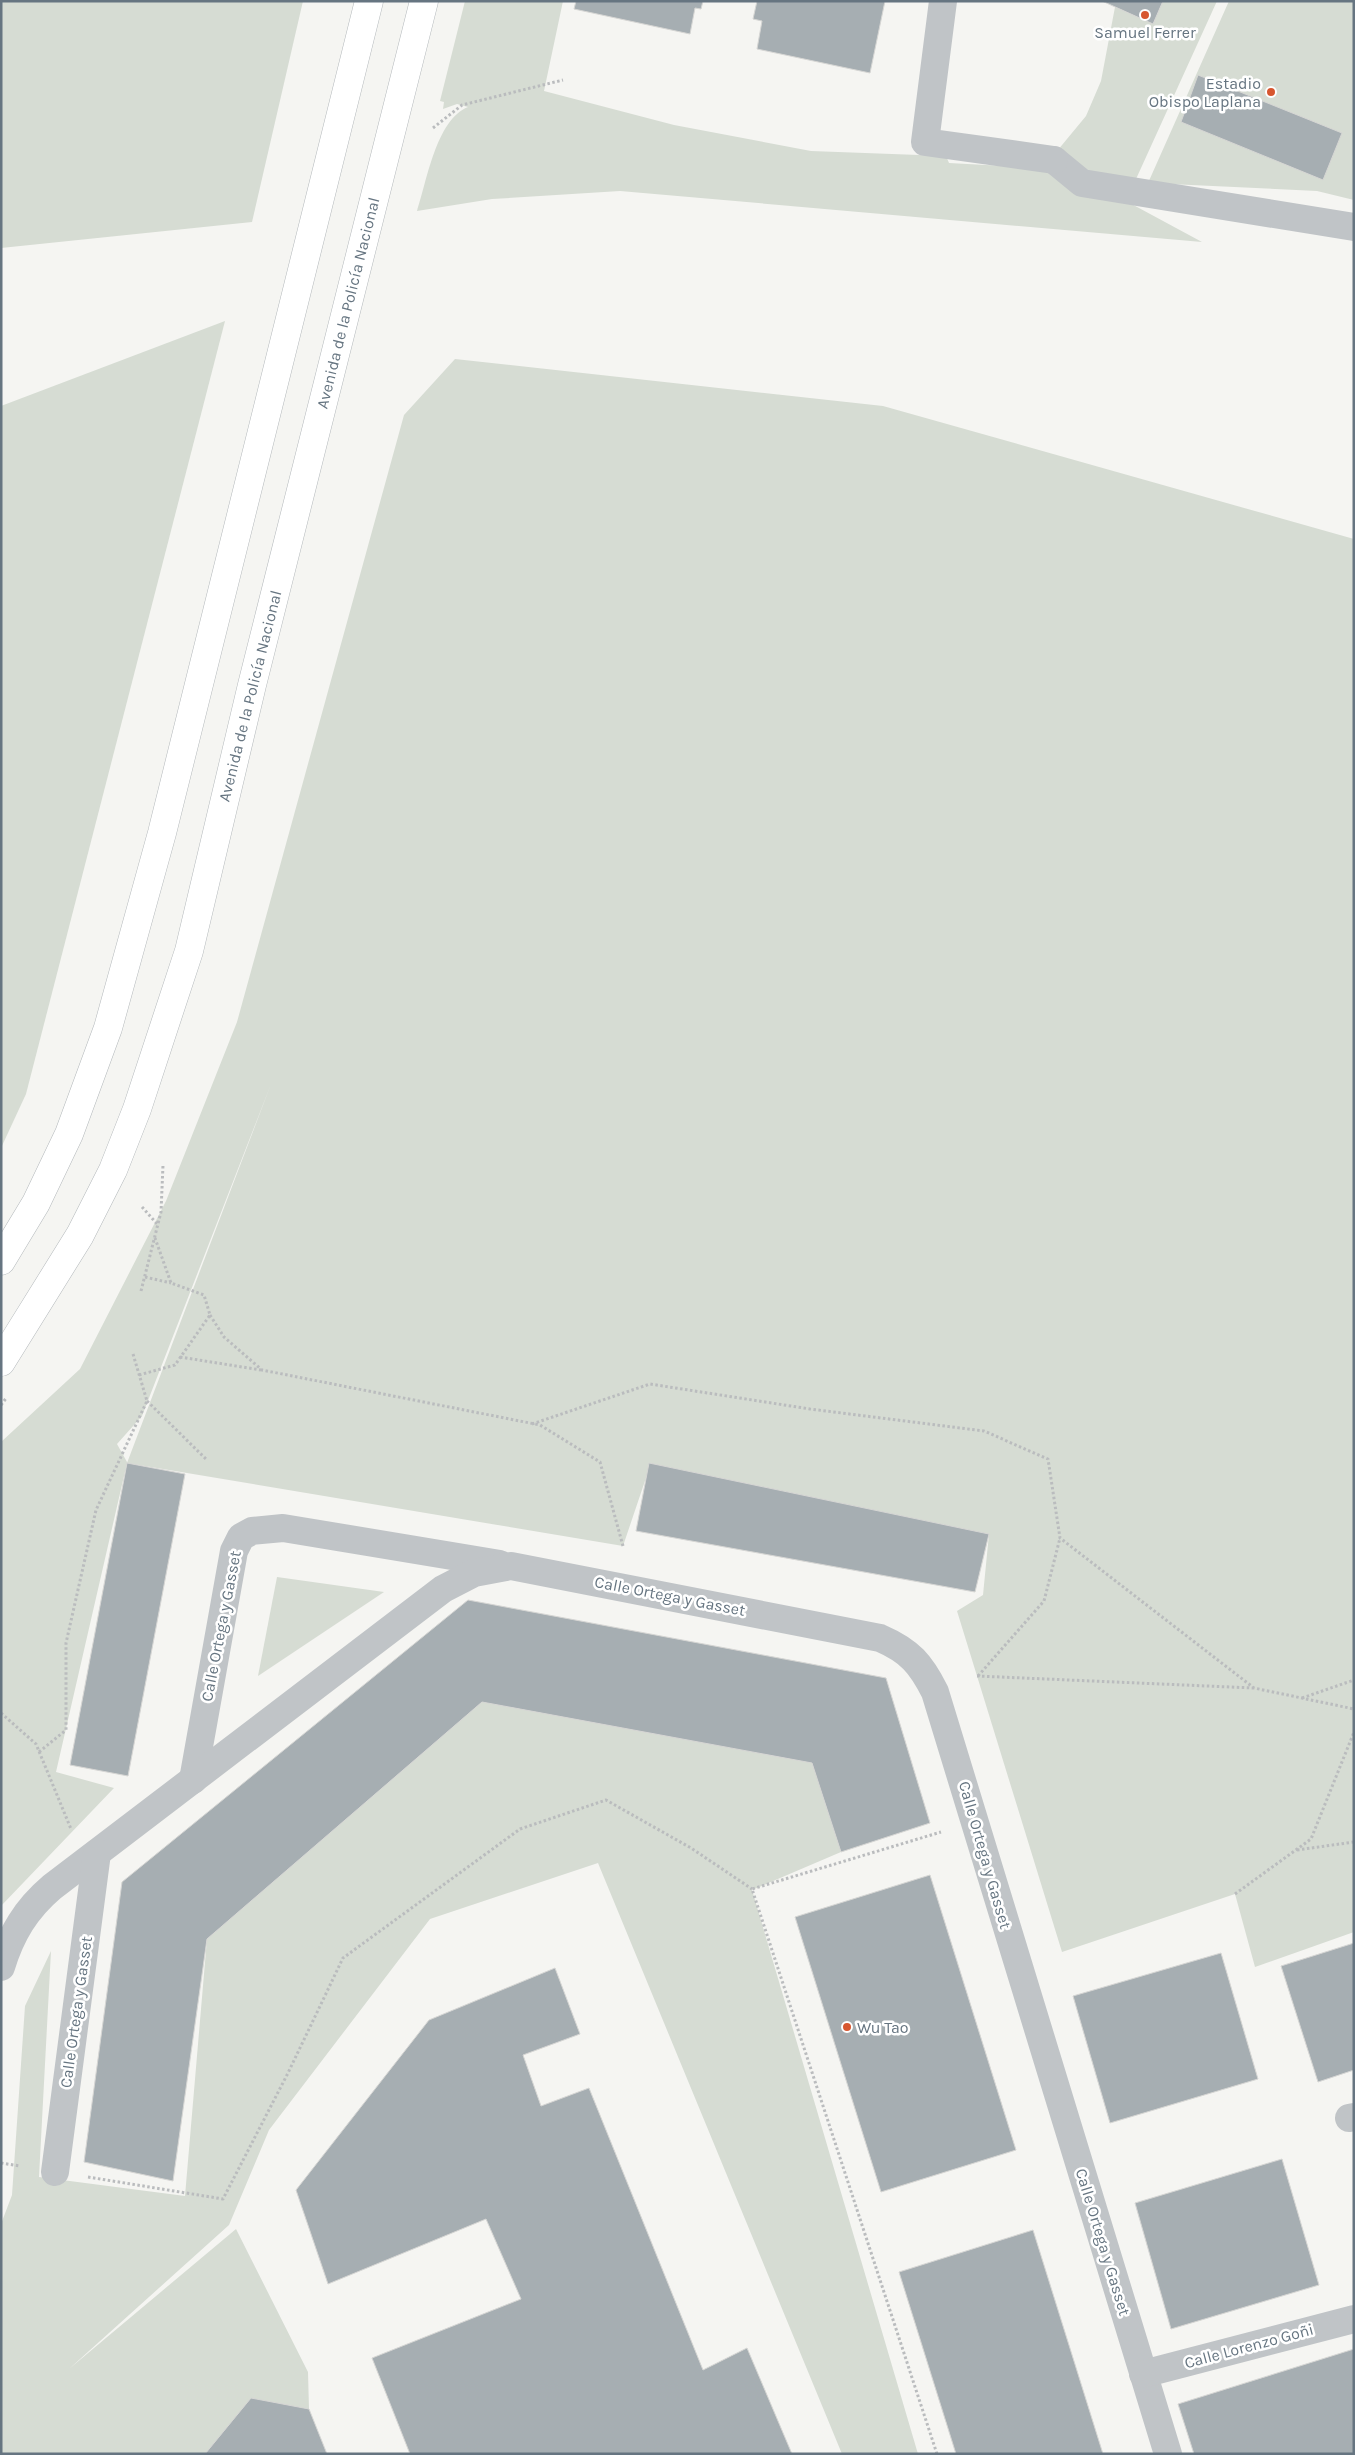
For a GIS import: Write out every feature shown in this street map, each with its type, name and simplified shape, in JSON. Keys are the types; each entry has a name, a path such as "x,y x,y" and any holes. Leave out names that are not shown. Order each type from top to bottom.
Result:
{"main road":[{"path":"1,1261 36,1203 69,1134 108,1028 162,833 369,1"},
{"name":"Avenida de la Policía Nacional","path":"1,1362 80,1235 114,1170 137,1110 189,951 317,425 424,1"}],"street":[{"path":"943,1 925,142 1054,160 1082,183 1354,226"},
{"name":"Calle Ortega y Gasset","path":"192,1780 234,1551 240,1537 252,1531 269,1528 298,1529 512,1566 863,1634 900,1647 914,1658 936,1692 1168,2454"},
{"name":"Calle Ortega y Gasset","path":"1,1967 16,1928 26,1911 52,1887 442,1589 474,1573 512,1566"},
{"name":"Calle Ortega y Gasset","path":"55,2172 97,1853"},
{"name":"Calle Lorenzo Goñi","path":"1143,2374 1354,2318"}],"path":[{"path":"433,128 462,105 563,80"},
{"path":"142,1292 161,1212 163,1165"},
{"path":"142,1207 158,1225"},
{"path":"155,1238 171,1283"},
{"path":"145,1277 171,1283 204,1295 210,1315 224,1337 262,1370"},
{"path":"139,1374 175,1365 210,1315"},
{"path":"133,1354 147,1401 206,1459"},
{"path":"180,1357 262,1370 540,1425 600,1462 623,1546"},
{"path":"532,1424 650,1384 810,1409 984,1431 1048,1459 1060,1538 1044,1601 977,1676 1254,1688 1354,1709"},
{"path":"39,1752 66,1730 66,1643 96,1510 147,1401"},
{"path":"1060,1538 1254,1688"},
{"path":"1301,1698 1354,1680"},
{"path":"1,1713 36,1744 72,1832"},
{"path":"1235,1894 1310,1839 1354,1732"},
{"path":"1,2163 223,2199 288,2073 343,1958 520,1829 606,1800 691,1848 752,1890 937,2454"},
{"path":"752,1890 975,1822"},
{"path":"1295,1850 1354,1842"}],"shaded area":[{"path":"1,1 303,1 252,222 1,248"},
{"path":"465,1 563,1 544,91 674,125 811,151 946,156 949,163 1043,168 1086,116 1101,81 1115,7 1153,24 1163,1 1217,1 1126,201 1202,242 620,191 492,199 417,211 440,138 457,114 468,107 457,104 443,109 444,102 440,101"},
{"name":"Estadio Obispo Laplana","path":"1229,1 1354,1 1354,200 1317,191 1148,183"},
{"path":"225,321 26,1094 1,1148 1,406"},
{"path":"455,359 883,406 1354,539 1354,1932 1255,1967 1235,1894 1062,1952 957,1611 983,1595 989,1534 648,1472 623,1546 127,1463 56,1772 114,1788 1,1906 1,1442 80,1369 166,1201 237,1022 404,415","holes":["271,1084 127,1462 117,1444 142,1416"]},
{"path":"277,1577 384,1592 258,1676"},
{"path":"482,1702 812,1763 841,1852 752,1890 918,2454 842,2454 598,1863 430,1919 269,2130 229,2225 69,2369 236,2229 308,2372 309,2409 251,2398 205,2454 1,2454 1,2224 12,2195 25,2006 51,1951 39,2177 185,2196 207,1939"}],"building":[{"path":"576,1 703,1 701,9 695,8 690,34 574,9"},
{"path":"757,1 885,1 870,73 757,49 762,21 753,19"},
{"name":"Samuel Ferrer","path":"1102,1 1163,1 1153,24"},
{"path":"1198,75 1342,133 1323,180 1181,122"},
{"path":"127,1463 185,1474 128,1776 70,1765"},
{"path":"649,1463 989,1534 975,1592 636,1531"},
{"path":"468,1600 886,1678 930,1823 841,1852 812,1763 482,1702 207,1939 173,2181 84,2162 122,1882"},
{"path":"930,1875 1016,2150 881,2192 795,1917"},
{"path":"1354,1943 1354,2070 1318,2082 1281,1966"},
{"path":"1221,1953 1258,2079 1110,2123 1073,1996"},
{"path":"555,1968 580,2034 523,2055 541,2106 589,2088 703,2370 747,2348 792,2454 410,2454 372,2358 521,2299 486,2219 328,2284 296,2190 429,2020"},
{"path":"1282,2159 1319,2285 1171,2329 1135,2203"},
{"path":"1033,2230 1103,2454 956,2454 899,2272"},
{"path":"1354,2349 1354,2454 1194,2454 1178,2404"},
{"path":"251,2398 309,2409 327,2454 205,2454"}],"place":[{"name":"Samuel Ferrer","path":"1145,15"},
{"name":"Estadio Obispo Laplana","path":"1271,92"},
{"name":"Wu Tao","path":"847,2027"}]}
